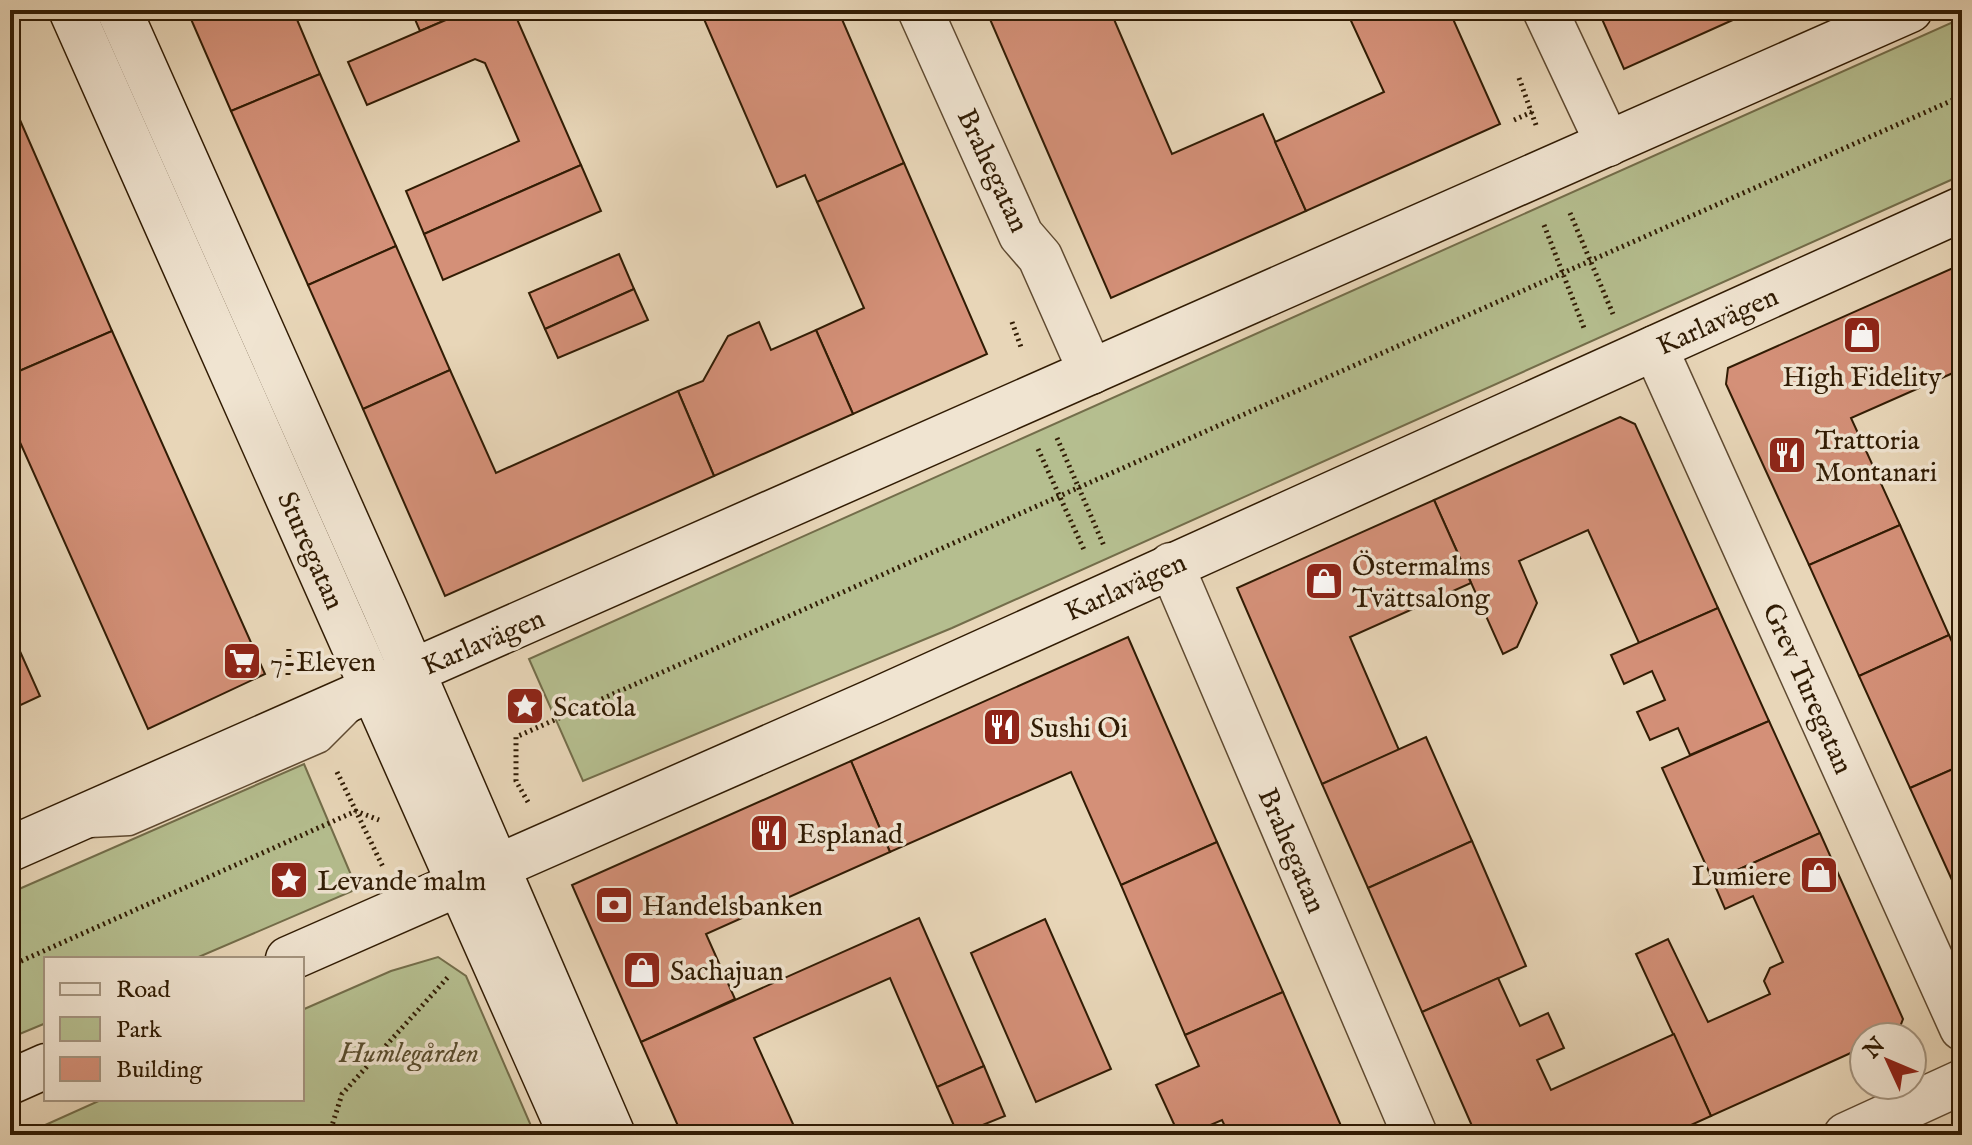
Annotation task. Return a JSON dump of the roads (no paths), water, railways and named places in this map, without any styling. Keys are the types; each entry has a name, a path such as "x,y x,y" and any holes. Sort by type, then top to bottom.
{"street":[{"name":"Sturegatan","path":"71,10 373,688 478,876 613,1135"},
{"name":"Sturegatan","path":"119,10 412,672 478,876 571,1135"},
{"name":"Brahegatan","path":"920,10 1021,235 1040,257 1091,372"},
{"path":"1545,10 1608,144"},
{"name":"Karlavägen","path":"10,849 1910,10"},
{"name":"Karlavägen","path":"293,957 1962,209"},
{"name":"Grev Turegatan","path":"1643,353 1962,1028"},
{"name":"Brahegatan","path":"1171,565 1415,1135"},
{"path":"10,1082 44,1067"},
{"path":"1846,1135 1962,1082"}],"place":[{"name":"High Fidelity","path":"1862,335"},
{"name":"Trattoria Montanari","path":"1787,455"},
{"name":"Östermalms Tvättsalong","path":"1324,581"},
{"name":"7-Eleven","path":"242,661"},
{"name":"Scatola","path":"525,706"},
{"name":"Sushi Oi","path":"1002,727"},
{"name":"Esplanad","path":"769,833"},
{"name":"Lumiere","path":"1819,875"},
{"name":"Levande malm","path":"289,880"},
{"name":"Handelsbanken","path":"614,905"},
{"name":"Sachajuan","path":"642,970"}],"park label":[{"name":"Humlegården","path":"409,1052"}]}
